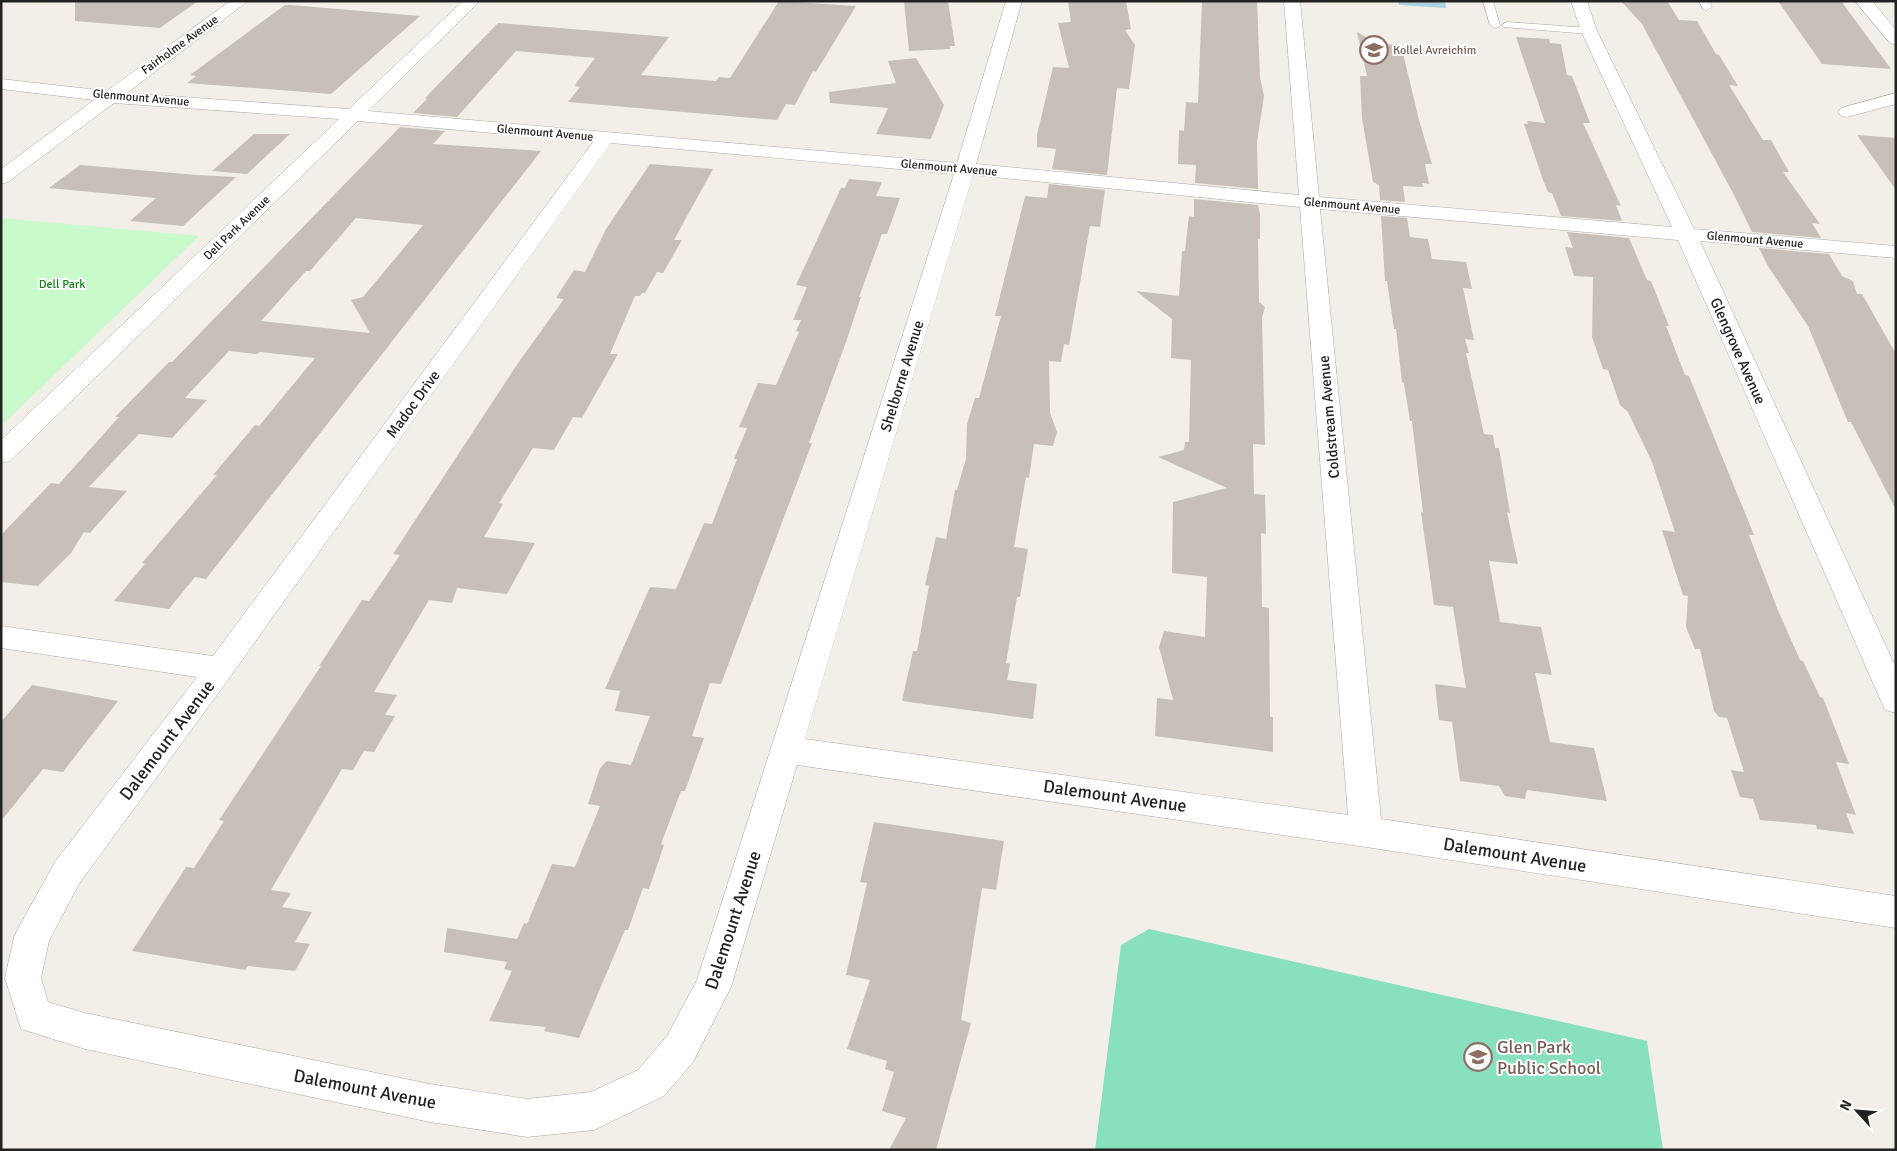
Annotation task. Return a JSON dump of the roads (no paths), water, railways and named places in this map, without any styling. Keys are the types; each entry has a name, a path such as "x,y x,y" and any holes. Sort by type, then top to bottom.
{"street":[{"name":"Fairholme Avenue","path":"1,178 240,1"},
{"name":"Dell Park Avenue","path":"1,455 472,1"},
{"name":"Shelborne Avenue","path":"788,750 965,169 1014,1"},
{"name":"Coldstream Avenue","path":"1292,1 1366,832"},
{"name":"Glengrove Avenue","path":"1579,1 1590,31 1686,234 1896,701"},
{"path":"1863,1 1896,40"},
{"name":"Glenmount Avenue","path":"1,84 110,97 355,115 965,169 1310,202 1896,252"},
{"path":"1847,112 1896,98"},
{"name":"Madoc Drive","path":"220,669 605,138"},
{"name":"Dalemount Avenue","path":"1,637 220,669 67,872 32,937 23,978 34,1016 86,1031 401,1097 527,1118 594,1111 651,1083 680,1049 714,987 788,750 1366,832 1896,912"}],"lane":[{"path":"1488,1 1501,25 1590,31"}],"water":[{"path":"1398,1 1445,1 1446,8 1399,5"}],"place":[{"name":"Kollel Avreichim","path":"1374,50"},
{"name":"Glen Park Public School","path":"1478,1057"}],"park label":[{"name":"Dell Park","path":"62,284"}]}
